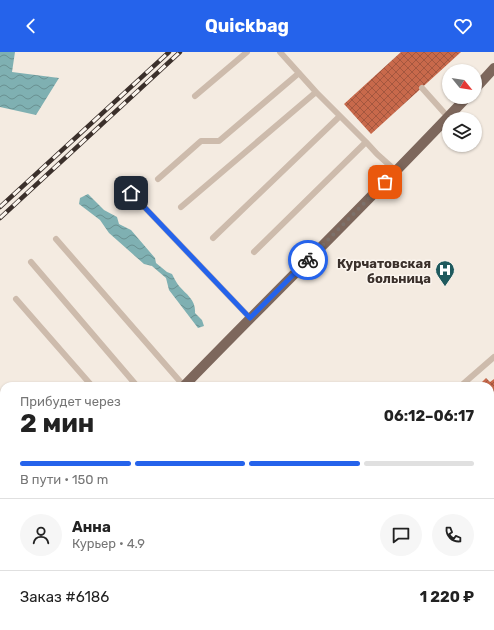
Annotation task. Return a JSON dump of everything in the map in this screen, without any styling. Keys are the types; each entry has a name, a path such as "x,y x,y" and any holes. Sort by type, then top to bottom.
{"main road":[{"path":"482,81 494,68"},
{"path":"453,112 460,104"},
{"path":"188,382 442,123"}],"lane":[{"path":"195,96 248,52"},
{"path":"280,52 316,92 377,154 396,171"},
{"path":"158,178 201,141 219,141 299,73"},
{"path":"422,88 444,112"},
{"path":"182,207 316,92"},
{"path":"213,238 340,116"},
{"path":"254,252 366,142"},
{"path":"131,193 250,318"},
{"path":"56,239 181,382"},
{"path":"32,262 134,382"},
{"path":"16,299 89,382"},
{"path":"465,382 494,357"}],"water":[{"path":"0,52 15,52 12,72 59,78 36,115 0,107"},
{"path":"88,194 104,210 117,217 119,224 131,230 155,258 156,263 172,274 176,282 192,301 195,308 195,313 202,320 204,326 198,328 169,290 166,278 152,266 144,264 109,233 100,220 79,204 80,198"}],"building":[{"path":"401,52 461,52 448,64 442,64 442,69 371,134 344,104"},
{"path":"486,378 490,382 482,382"}],"railway":[{"path":"0,207 169,52"},
{"path":"0,218 180,52"}],"way so far":[{"path":"308,260 385,182"}],"place":[{"name":"Курчатовская больница","path":"445,287"}],"route":[{"path":"131,193 250,318 308,260"}]}
